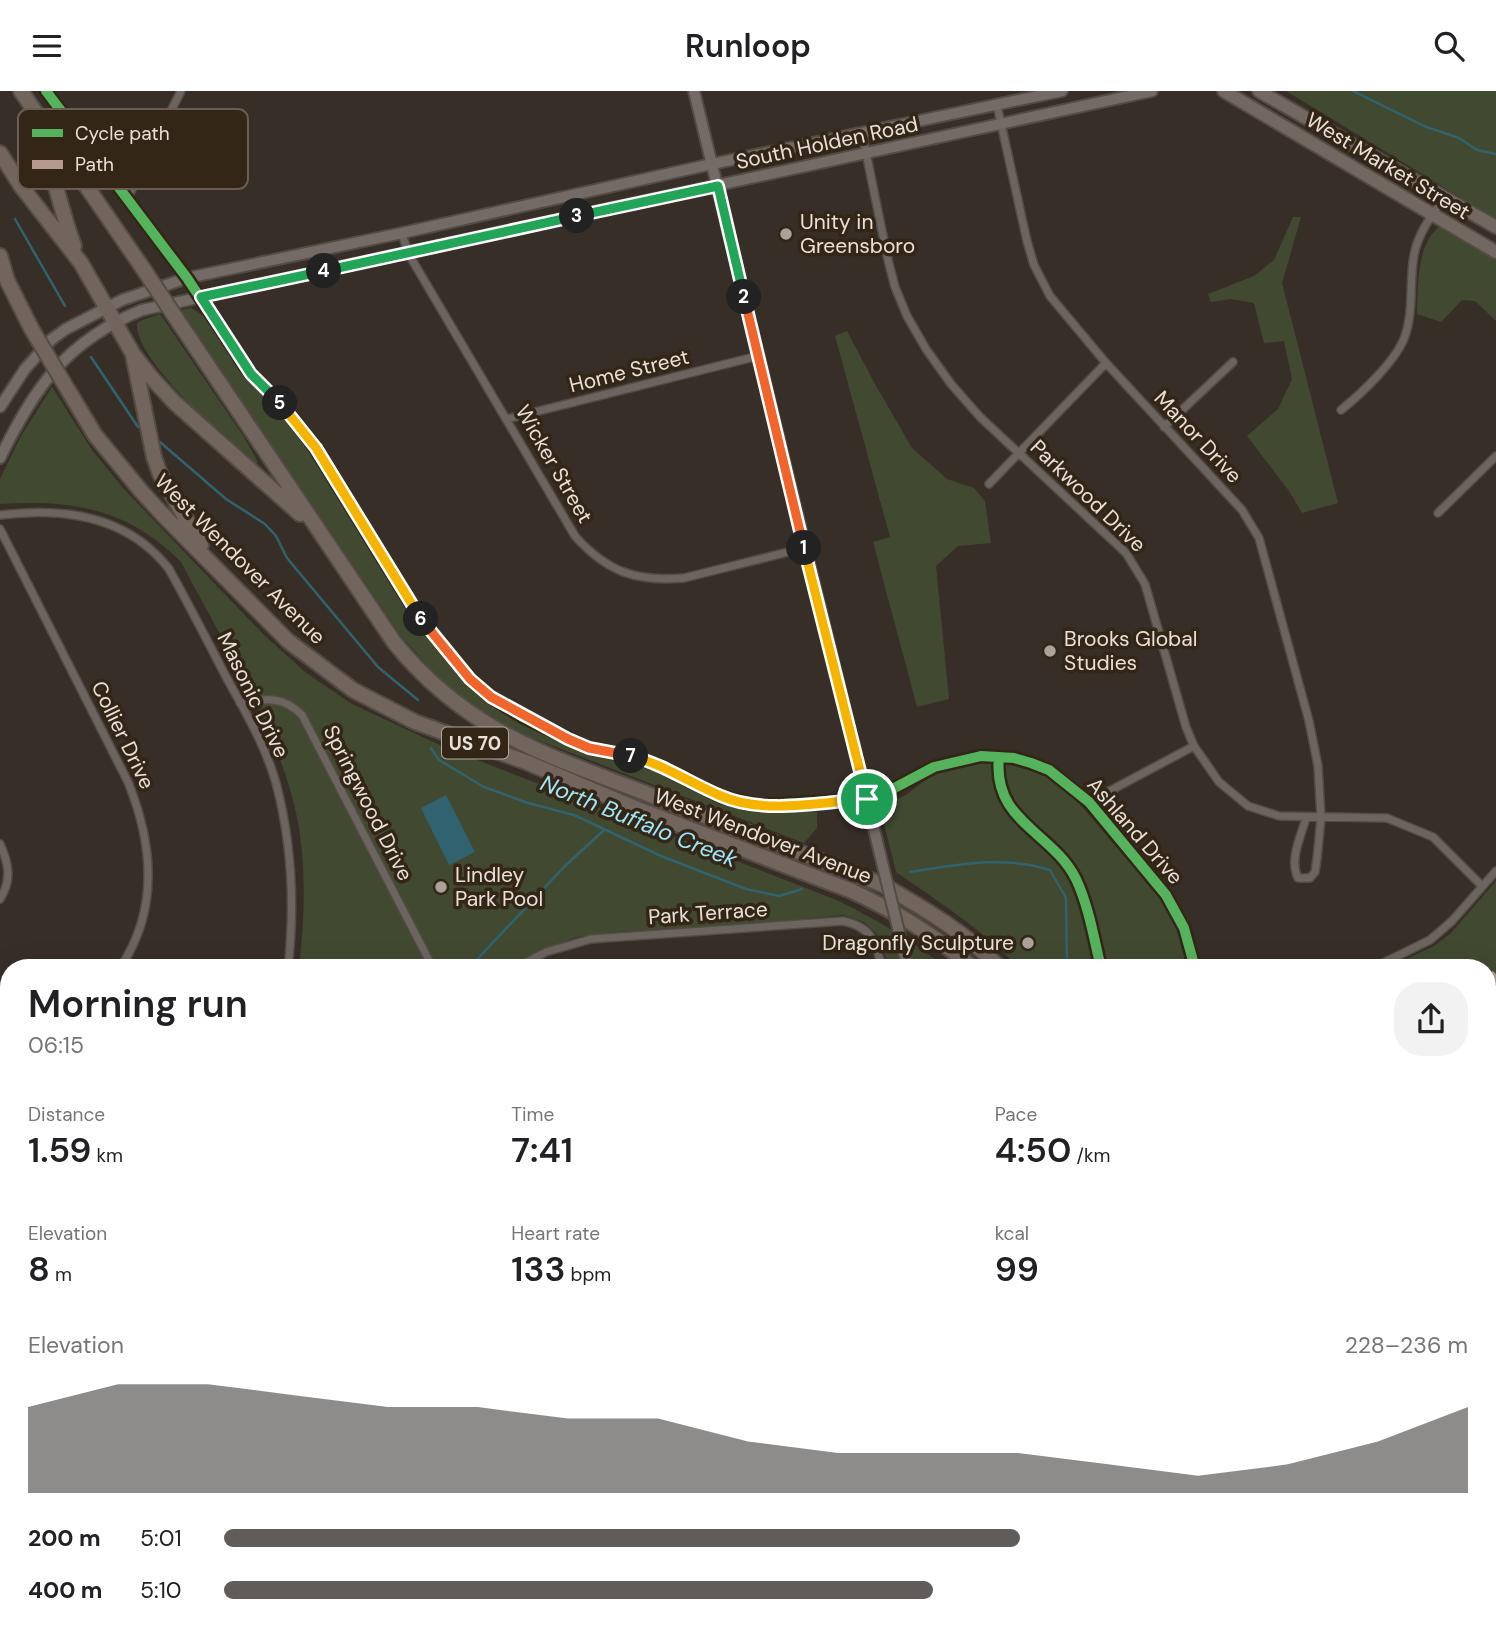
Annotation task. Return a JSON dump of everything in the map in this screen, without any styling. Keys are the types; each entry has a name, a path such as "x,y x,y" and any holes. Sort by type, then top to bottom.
{"highway":[{"path":"15,91 24,109"},
{"name":"West Wendover Avenue","path":"21,91 33,109"},
{"path":"0,153 18,181"},
{"path":"23,189 81,263"},
{"path":"56,189 65,222 81,263 133,354 174,402 318,531"},
{"name":"West Wendover Avenue","path":"88,189 318,531 408,659 443,694 481,722 548,755 883,885 934,915 990,959"},
{"name":"West Wendover Avenue","path":"0,256 8,280 31,328 95,435 164,516 288,641 336,678 380,706 415,722 527,762 635,808 852,891 928,932 962,959"},
{"path":"133,354 154,457 160,474 211,561"}],"main road":[{"path":"694,91 906,959"},
{"name":"South Holden Road","path":"0,407 25,369 52,339 73,324 106,307 187,278 1062,91"},
{"name":"South Holden Road","path":"0,458 42,383 79,346 114,321 153,306 866,155 1152,91"},
{"name":"West Market Street","path":"1224,91 1496,252"},
{"name":"West Market Street","path":"1259,91 1496,227"}],"street":[{"name":"Ashland Drive","path":"47,91 61,109"},
{"path":"172,109 181,91"},
{"name":"Manor Drive","path":"998,105 1034,265 1050,296 1106,363 1242,510 1259,538 1309,721 1318,766 1321,818 1315,872 1310,878 1303,879 1298,878 1294,859 1306,818"},
{"name":"Parkwood Drive","path":"862,133 888,260 895,288 907,316 951,384 980,417 1126,552 1145,584 1178,703 1194,746 1219,782 1248,806 1279,816 1387,818 1433,837 1482,886"},
{"name":"Ashland Drive","path":"122,189 201,297 251,374 283,406 316,448 418,615 470,679 491,697 589,748 634,757 658,765 722,797 760,805 867,799 885,793 934,767 981,756 1014,758 1049,770 1089,802 1166,895 1184,929 1192,959"},
{"path":"128,197 132,189"},
{"path":"1341,410 1392,357 1404,337 1411,308 1414,255 1418,241 1444,198"},
{"name":"Wicker Street","path":"402,233 408,253 575,536 594,555 614,569 649,580 684,578 804,548"},
{"name":"Home Street","path":"507,419 758,356"},
{"path":"1164,426 1233,362"},
{"path":"989,485 1106,363"},
{"path":"1438,513 1496,456"},
{"name":"Masonic Drive","path":"0,515 48,512 86,516 134,537 156,552 169,569 264,749 275,781 292,879 289,959"},
{"name":"Collier Drive","path":"0,529 122,770 141,813 149,870 145,909 138,935 125,959"},
{"name":"Springwood Drive","path":"240,703 278,700 291,704 302,715 428,959"},
{"path":"1089,802 1194,746"},
{"path":"0,844 9,865 8,880 0,899"},
{"path":"1391,959 1430,940 1452,921 1496,871"},
{"name":"Park Terrace","path":"531,959 546,951 591,939 843,921 867,931 876,944 880,959"}],"green space":[{"path":"1286,91 1496,91 1496,219"},
{"path":"1293,217 1301,217 1282,283 1338,503 1302,513 1289,491 1247,436 1278,409 1292,379 1284,341 1264,343 1254,303 1231,299 1211,302 1208,294 1254,276 1274,260"},
{"path":"1441,225 1496,256 1496,321 1475,301 1462,300 1441,322 1417,314 1418,278 1423,254 1433,233"},
{"path":"191,308 205,317 239,371 281,414 303,443 398,597 421,628 445,658 494,706 528,725 586,751 633,763 697,788 728,804 756,811 817,812 817,828 804,843 530,737 501,724 446,686 401,636 181,310"},
{"path":"160,314 244,437 258,462 253,467 185,399 151,358 140,339 137,324"},
{"path":"847,331 912,448 947,479 974,488 985,501 991,543 958,546 936,566 949,699 917,707 873,542 890,537 835,336"},
{"path":"52,387 92,450 123,488 264,635 305,672 352,704 444,747 839,901 894,931 934,959 886,959 881,939 874,931 864,922 844,915 577,937 526,959 300,959 304,908 299,828 286,776 246,682 181,562 161,544 119,519 98,511 51,504 0,504 0,479 21,436"},
{"path":"985,760 1014,764 1042,773 1066,788 1166,905 1175,922 1186,959 1010,959 976,929 896,872 880,808 906,795 936,772"},
{"path":"1496,881 1496,959 1406,959 1434,946 1451,933"}],"water":[{"path":"446,795 475,852 449,865 421,808"}],"waterway":[{"path":"1353,91 1424,126 1459,138 1477,150 1496,154"},
{"name":"North Buffalo Creek","path":"15,219 65,306"},
{"name":"North Buffalo Creek","path":"91,357 138,427"},
{"name":"North Buffalo Creek","path":"160,442 226,499 265,524 276,536 287,558 378,667 418,700"},
{"name":"North Buffalo Creek","path":"431,748 439,760 484,787 528,803 574,815 661,856 746,889 779,896 802,889"},
{"path":"477,959 565,866 604,830"},
{"name":"North Buffalo Creek","path":"910,872 997,862 1032,865 1050,870 1066,898 1067,959"}],"cycle path":[{"path":"46,91 60,109"},
{"path":"120,189 187,278 251,374 283,406 316,448 418,615 470,679 491,697 523,717 589,748 634,757 658,765 722,797 760,805 867,799 885,793 934,767 981,756 1014,758 1031,763 1049,770 1089,802 1166,895 1184,928 1193,959"},
{"path":"999,757 999,779 1014,812 1066,863 1076,879 1088,912 1099,959"}],"place":[{"name":"Unity in Greensboro","path":"786,234"},
{"name":"Brooks Global Studies","path":"1050,651"},
{"name":"Lindley Park Pool","path":"441,887"},
{"name":"Dragonfly Sculpture","path":"1028,943"}],"route":[{"path":"718,186 867,799 760,805 722,797 658,765 589,748 568,739 523,717 491,697 470,679 418,615 316,448 283,406 251,374 201,297 718,186"}]}
